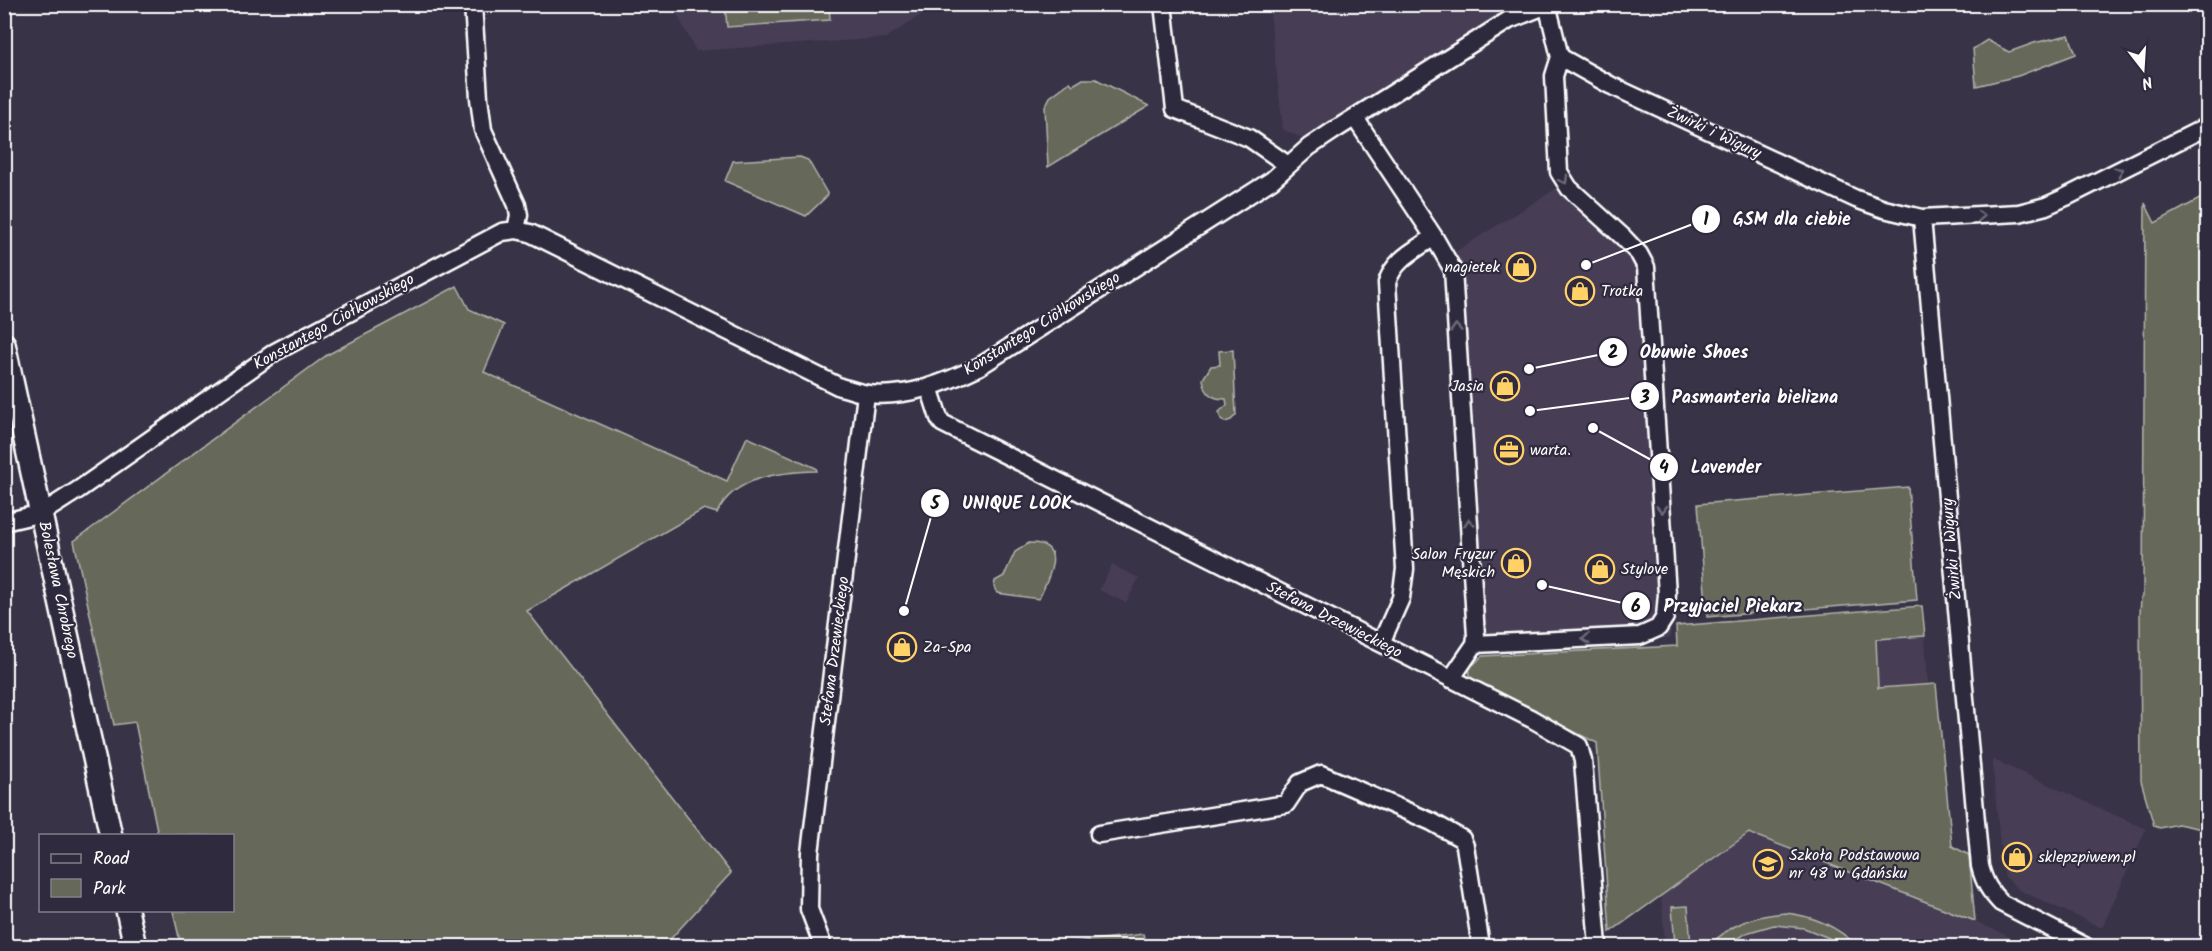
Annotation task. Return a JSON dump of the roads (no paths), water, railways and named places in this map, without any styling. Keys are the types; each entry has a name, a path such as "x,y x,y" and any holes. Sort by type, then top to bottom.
{"street":[{"path":"473,4 483,130 517,206 519,215 516,230"},
{"path":"1163,4 1174,109 1248,138 1288,165"},
{"path":"1474,644 1640,636 1658,628 1665,617 1667,594 1646,267 1639,254 1569,188 1559,172 1554,76 1560,57 1547,5"},
{"name":"Konstantego Ciołkowskiego","path":"4,522 42,513 275,352 502,232 516,230 530,233 840,387 866,394 900,393 938,386 980,366 1272,180 1309,147 1509,20 1547,5"},
{"name":"Żwirki i Wigury","path":"1560,57 1610,85 1856,199 1884,209 1922,218 2011,214 2046,206 2208,126"},
{"path":"1355,118 1434,237 1453,270 1476,636 1474,644 1451,679"},
{"name":"Żwirki i Wigury","path":"1922,218 1980,866 1991,893 2001,903 2085,946"},
{"path":"1380,644 1401,598 1405,569 1387,283 1396,263 1434,237"},
{"name":"Bolesława Chrobrego","path":"4,344 111,834"},
{"name":"Stefana Drzewieckiego","path":"929,387 942,423 1532,719 1579,746 1583,761 1598,946"},
{"name":"Stefana Drzewieckiego","path":"823,946 809,909 810,853 866,394"},
{"path":"1099,834 1286,804 1300,783 1321,774 1432,822 1462,839 1481,946"},
{"path":"127,912 135,946"}],"place":[{"name":"GSM dla ciebie","path":"1586,265"},
{"name":"nagietek","path":"1521,267"},
{"name":"Trotka","path":"1580,291"},
{"name":"Obuwie Shoes","path":"1529,369"},
{"name":"Jasia","path":"1505,386"},
{"name":"Pasmanteria bielizna","path":"1530,411"},
{"name":"Lavender","path":"1593,428"},
{"name":"warta.","path":"1509,450"},
{"name":"Salon Fryzur Męskich","path":"1516,563"},
{"name":"Stylove","path":"1600,569"},
{"name":"Przyjaciel Piekarz","path":"1542,585"},
{"name":"UNIQUE LOOK","path":"904,611"},
{"name":"Za-Spa","path":"902,647"},
{"name":"sklepzpiwem.pl","path":"2017,857"},
{"name":"Szkoła Podstawowa nr 48 w Gdańsku","path":"1768,864"}]}
